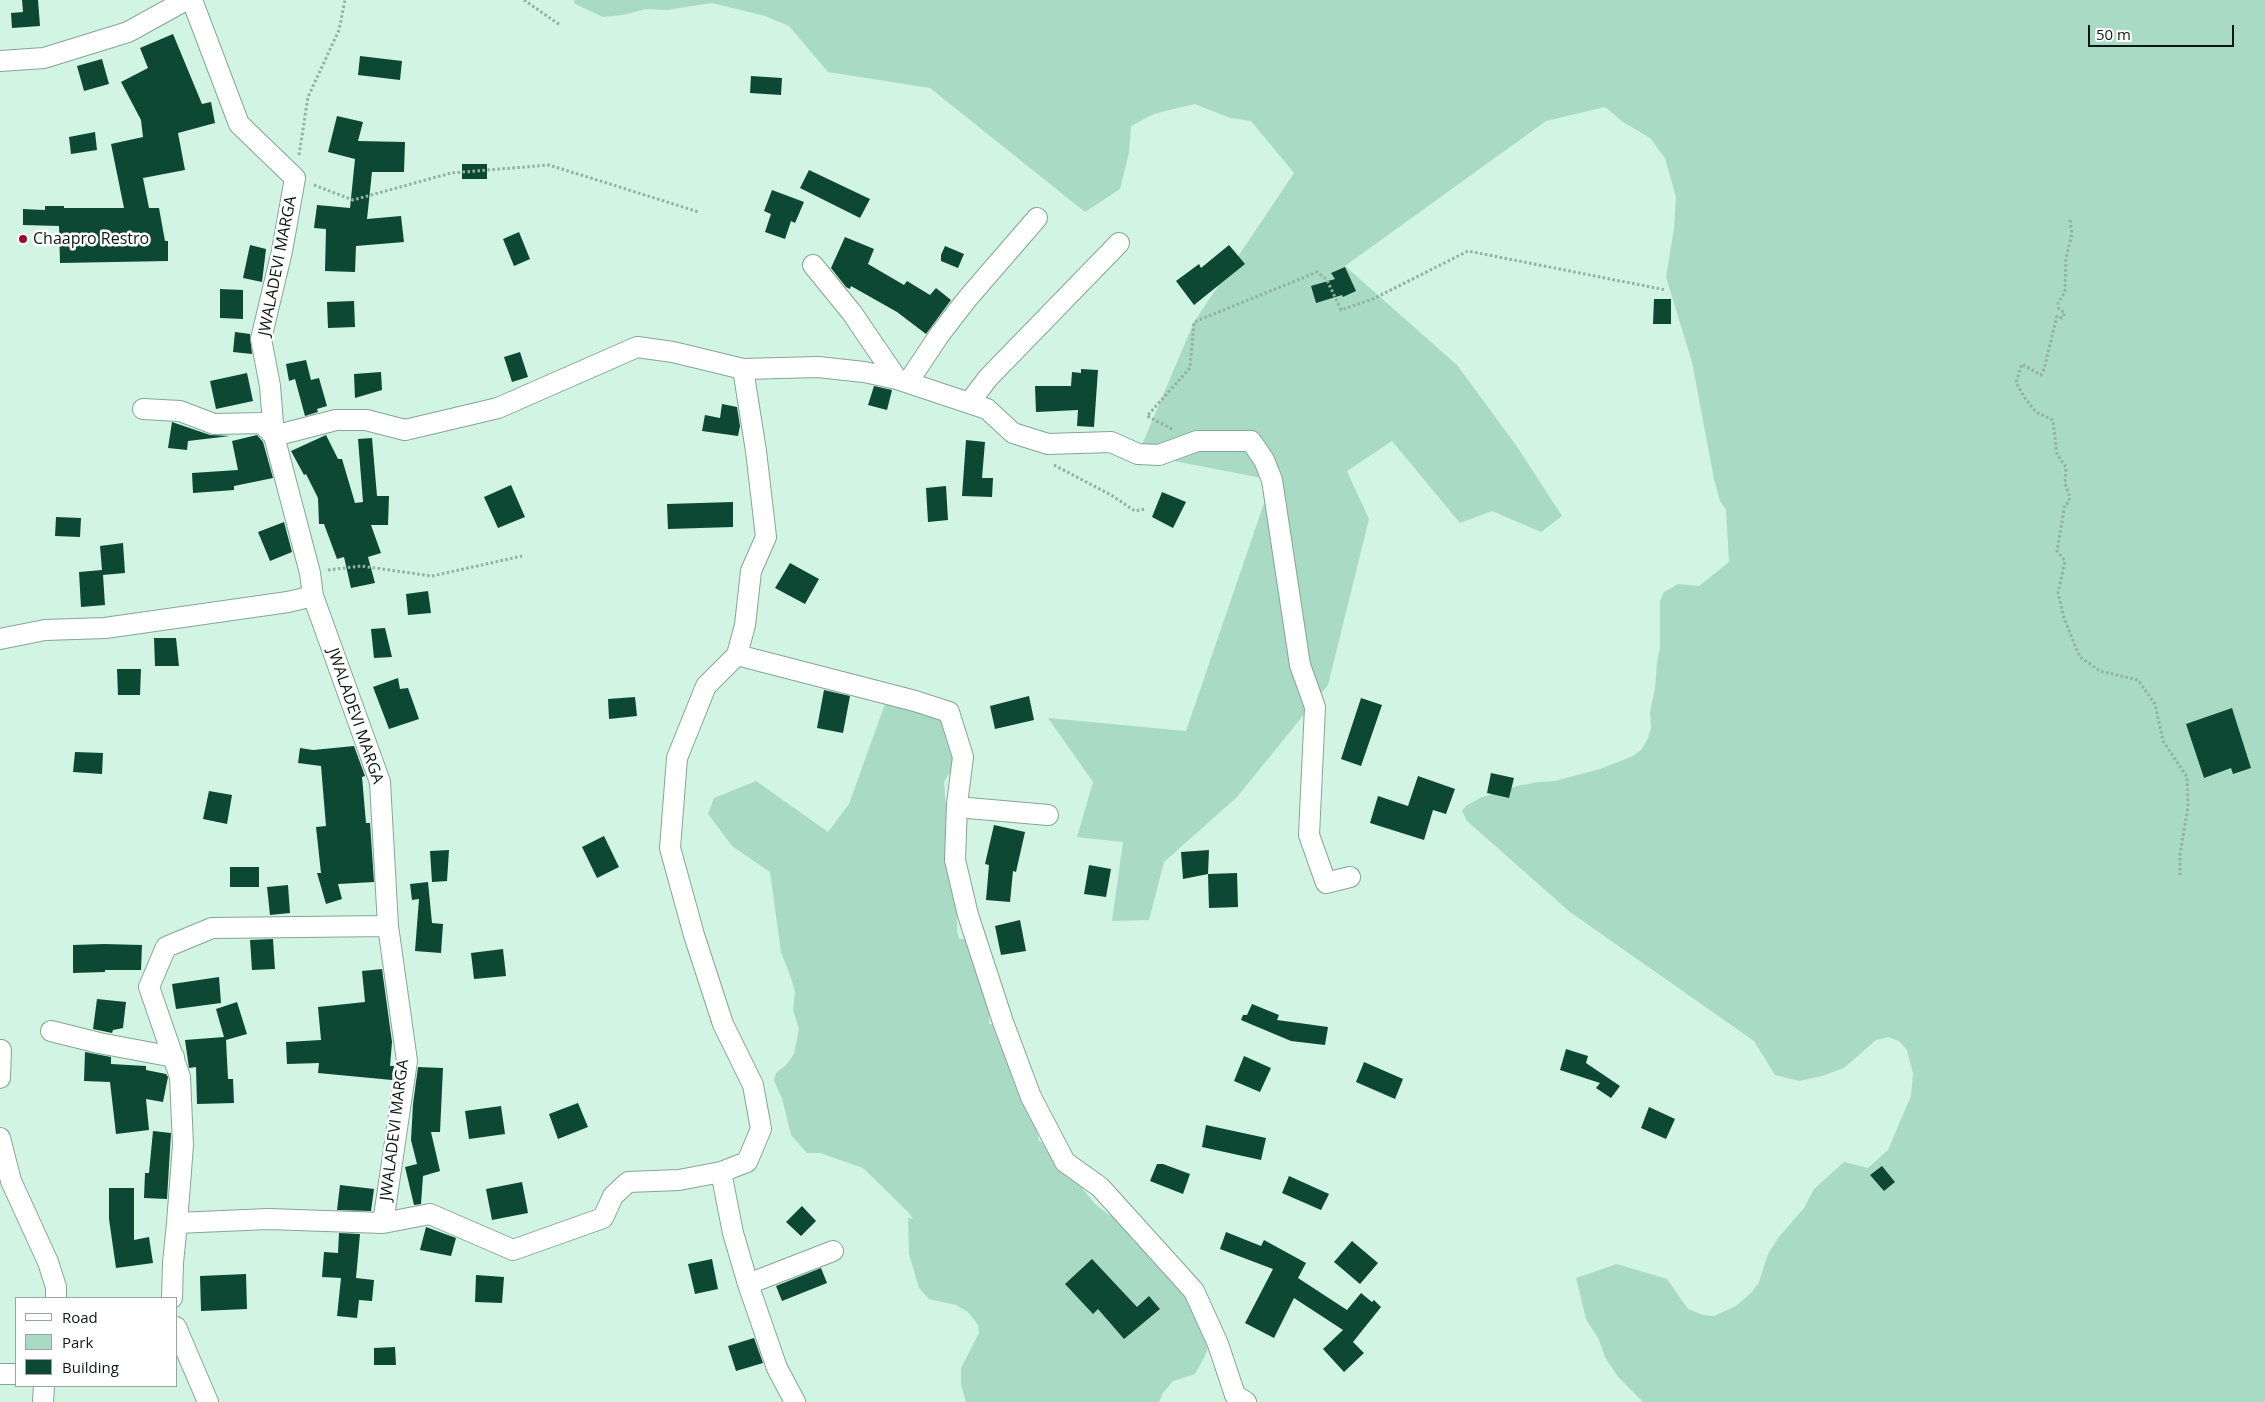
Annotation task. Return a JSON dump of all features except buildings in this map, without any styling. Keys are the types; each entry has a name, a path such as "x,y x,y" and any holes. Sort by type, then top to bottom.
{"street":[{"path":"0,61 44,58 128,32 186,0"},
{"name":"JWALADEVI MARGA","path":"177,1223 268,1218 383,1223 407,1061 388,926 380,782 313,596 310,573 274,436 270,386 261,339 282,251 295,178 239,124 192,0"},
{"path":"903,380 967,299 1037,218"},
{"path":"969,403 988,378 1119,243"},
{"path":"813,265 903,380"},
{"path":"143,409 180,411 214,424 262,423 274,436 336,420 366,420 404,430 498,408 637,347 673,352 743,369 818,367 864,372 903,380 987,409 1013,433 1048,444 1111,442 1138,454 1160,455 1197,441 1251,441 1264,460 1272,480 1300,666 1315,707 1309,835 1326,883 1350,877"},
{"path":"383,1223 430,1214 513,1250 603,1218 613,1196 628,1182 679,1180 721,1172 747,1162 761,1129 753,1085 723,1024 694,935 670,848 677,758 706,686 737,655 745,625 751,571 766,537 756,451 743,369"},
{"path":"0,639 45,630 105,628 288,602 313,596"},
{"path":"737,655 915,701 949,712 963,757 957,807 955,860 968,915 1003,1022 1031,1097 1065,1162 1100,1187 1194,1291 1218,1344 1235,1395 1246,1402"},
{"path":"957,807 1048,815"},
{"path":"172,1297 183,1145 180,1077 149,987 166,947 212,928 388,926"},
{"path":"51,1031 99,1043 174,1057"},
{"path":"0,1050 0,1078"},
{"path":"0,1138 11,1181 48,1262 56,1287 56,1297"},
{"path":"721,1172 732,1233 748,1284 777,1368 795,1402"},
{"path":"748,1284 833,1251"},
{"path":"178,1332 208,1402"},
{"path":"0,1374 15,1374"},
{"path":"43,1402 44,1387"}],"path":[{"path":"345,0 340,30 308,97 295,178 353,200 451,173 549,165 699,212"},
{"path":"524,0 560,25"},
{"path":"2070,220 2072,234 2066,258 2065,292 2058,303 2059,309 2065,313 2062,318 2057,316 2044,370 2040,375 2022,364 2016,382 2024,398 2036,412 2053,420 2057,455 2066,467 2066,484 2070,497 2068,504 2065,504 2056,551 2065,561 2058,593 2064,618 2080,657 2100,671 2138,680 2155,704 2163,742 2187,777 2188,807 2180,854 2180,875"},
{"path":"1197,441 1147,416 1190,368 1194,322 1317,272 1327,280 1341,310 1373,299 1468,251 1666,290"},
{"path":"1051,463 1112,495 1135,511 1145,509"},
{"path":"310,573 361,566 432,576 522,556"}],"green space":[{"path":"574,0 2265,0 2265,1402 1643,1402 1618,1377 1605,1357 1599,1340 1586,1319 1576,1278 1617,1264 1667,1279 1688,1309 1703,1315 1714,1316 1736,1306 1752,1292 1759,1282 1768,1254 1778,1238 1804,1208 1814,1189 1844,1162 1868,1168 1888,1150 1911,1096 1913,1074 1907,1050 1899,1041 1888,1037 1876,1040 1844,1068 1822,1076 1799,1081 1775,1075 1754,1041 1570,912 1467,821 1462,811 1466,806 1480,798 1517,786 1555,781 1600,769 1633,756 1642,749 1651,728 1650,711 1660,648 1660,601 1664,592 1678,584 1699,586 1729,562 1726,510 1720,501 1714,479 1692,362 1666,277 1674,228 1676,197 1665,158 1650,138 1623,122 1605,107 1546,121 1345,266 1457,365 1518,448 1562,516 1541,532 1492,511 1460,523 1392,441 1347,471 1369,519 1328,685 1237,797 1164,862 1149,920 1112,921 1123,842 1077,837 1093,782 1048,718 1186,731 1272,480 1138,454 1194,322 1294,173 1251,121 1230,118 1195,104 1154,114 1131,126 1129,153 1120,189 1085,212 930,88 828,72 789,26 765,16 712,3 667,10 646,9 623,15 603,17 575,4"},
{"path":"886,701 943,719 943,729 950,736 953,744 953,767 944,782 947,818 945,846 957,912 957,931 959,939 966,939 990,1007 989,1024 995,1024 1035,1120 1039,1141 1047,1145 1095,1204 1109,1215 1116,1216 1133,1241 1174,1270 1209,1345 1195,1374 1173,1381 1163,1393 1159,1402 966,1402 961,1385 961,1368 979,1333 978,1325 968,1312 956,1305 929,1299 919,1288 909,1254 908,1218 913,1219 863,1168 820,1153 807,1153 791,1135 782,1098 774,1081 776,1073 786,1065 794,1054 799,1029 793,1010 795,992 781,952 770,872 732,846 708,814 714,798 756,781 828,832 849,804"}],"place":[{"name":"Chaapro Restro","path":"23,239"}]}
